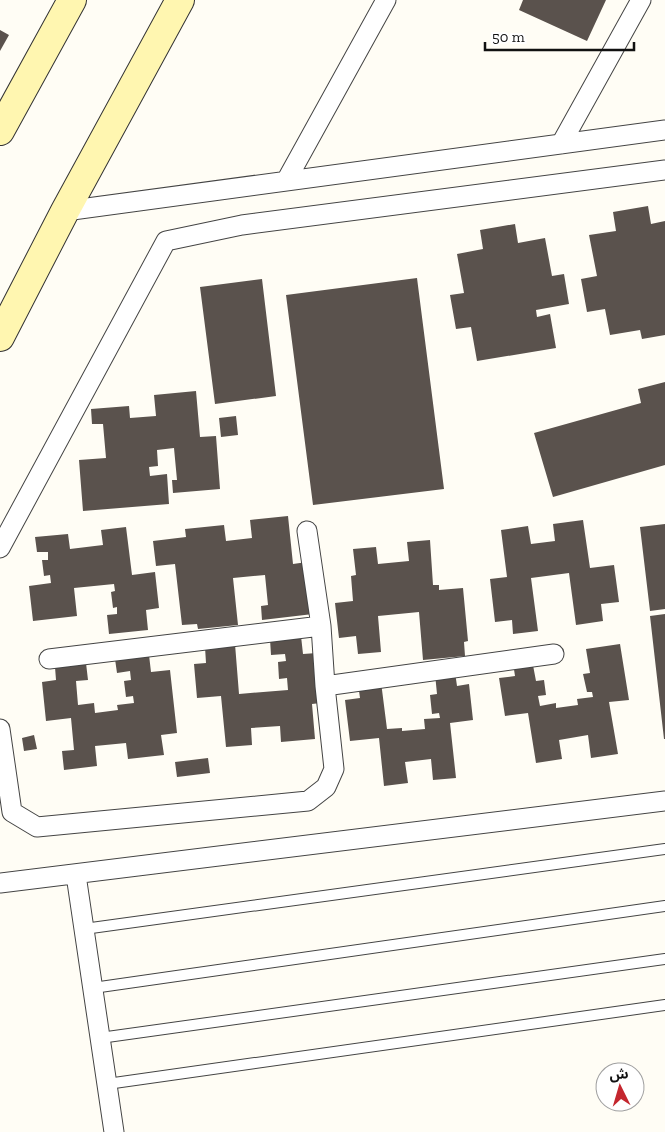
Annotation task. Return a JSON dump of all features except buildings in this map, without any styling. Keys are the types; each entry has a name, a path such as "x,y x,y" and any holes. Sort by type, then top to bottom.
{"street":[{"path":"0,131 72,0"},
{"path":"0,338 65,211 180,0"},
{"path":"286,181 386,0"},
{"path":"561,144 641,0"},
{"path":"65,211 665,130"},
{"path":"0,548 166,241 242,225 665,170"},
{"path":"0,729 12,812 36,827 308,801 326,787 334,768 321,626 307,532"},
{"path":"49,659 321,626"},
{"path":"325,686 554,654"},
{"path":"0,883 665,801"},
{"path":"76,875 114,1132"}],"lane":[{"path":"84,929 665,849"},
{"path":"93,988 665,906"},
{"path":"100,1038 665,959"},
{"path":"107,1084 665,1005"}]}
